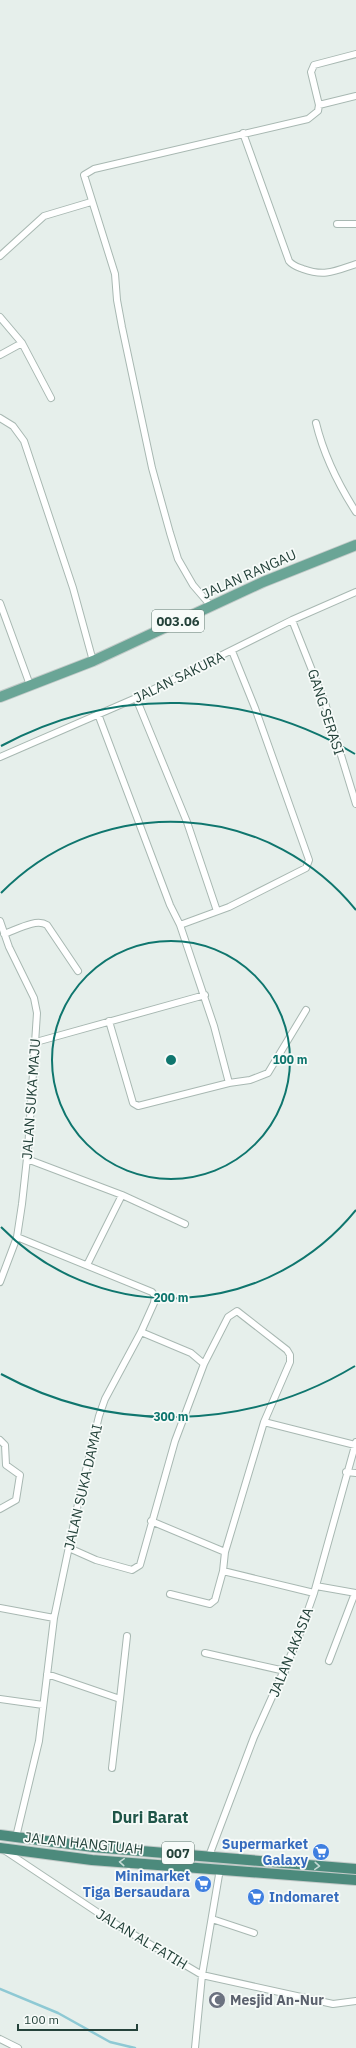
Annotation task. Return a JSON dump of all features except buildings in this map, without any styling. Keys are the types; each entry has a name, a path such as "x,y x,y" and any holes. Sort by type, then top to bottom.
{"highway":[{"name":"JALAN HANGTUAH","path":"0,1835 93,1846 356,1869"},
{"name":"JALAN HANGTUAH","path":"1,1849 92,1860 356,1880"}],"main road":[{"name":"JALAN RANGAU","path":"0,697 93,661 263,582 356,545"}],"street":[{"path":"211,606 193,585 178,559 174,546 152,468 117,300 115,274 84,180 84,175 87,171 243,133 308,119 318,111 319,105 311,72 314,65 356,54"},
{"path":"319,105 356,96"},
{"path":"243,133 274,223 292,264 320,274 332,272 356,264"},
{"path":"0,256 44,216 91,202"},
{"path":"337,224 356,224"},
{"path":"0,318 22,343 51,398"},
{"path":"0,356 22,343"},
{"path":"0,418 13,426 24,441 73,588 93,661"},
{"path":"316,423 322,448 338,484 356,512"},
{"name":"JALAN SAKURA","path":"0,757 136,698 292,620 356,592"},
{"path":"0,603 30,685"},
{"name":"GANG SERASI","path":"292,620 325,703 356,804"},
{"path":"180,925 217,911 259,892 306,868 309,860 255,708 232,651"},
{"path":"136,698 187,822 217,911"},
{"path":"98,714 170,905 180,925 205,995 229,1083"},
{"name":"JALAN SUKA MAJU","path":"0,921 4,934 36,1005 36,1042 27,1159 16,1237 0,1282"},
{"path":"4,934 35,923 43,923 47,925 78,971"},
{"path":"36,1042 205,995"},
{"path":"109,1021 133,1103 136,1106 229,1083 250,1080 268,1073 306,1010"},
{"path":"27,1159 122,1195 185,1224"},
{"path":"87,1265 122,1195"},
{"name":"JALAN SUKA DAMAI","path":"16,1237 153,1292 155,1296 154,1303 141,1332 105,1398 99,1416 79,1499 54,1618 39,1741 16,1837"},
{"path":"69,1548 96,1560 134,1570 140,1565 151,1521 175,1441 204,1364 228,1317 237,1311 287,1350 290,1355 290,1362 264,1422 225,1552 223,1571 215,1600 207,1605 170,1594"},
{"path":"141,1332 191,1353 204,1364"},
{"path":"264,1422 355,1444"},
{"path":"0,1440 5,1446 6,1465 18,1472 20,1478 16,1500 12,1504 0,1509"},
{"name":"JALAN AKASIA","path":"209,1856 254,1737 285,1671 298,1639 315,1590 346,1472 355,1444"},
{"path":"346,1472 356,1474"},
{"path":"151,1521 225,1552"},
{"path":"223,1571 315,1590 356,1593 329,1661"},
{"path":"0,1608 54,1618"},
{"path":"112,1768 128,1636"},
{"path":"205,1653 285,1671"},
{"path":"47,1674 120,1699"},
{"path":"0,1699 43,1705"},
{"name":"JALAN AL FATIH","path":"1,1849 109,1920 202,1975 333,2004 356,2001"},
{"path":"195,2048 202,1975 220,1869"},
{"path":"212,1918 254,1933"},
{"path":"0,2039 18,2048"}],"waterway":[{"path":"0,1989 58,2013 110,2042 135,2048"}],"place":[{"name":"Supermarket Galaxy","path":"321,1852"},
{"name":"Minimarket Tiga Bersaudara","path":"203,1884"},
{"name":"Indomaret","path":"256,1897"},
{"name":"Mesjid An-Nur","path":"217,2000"}],"district":[{"name":"Duri Barat","path":"150,1817"}]}
